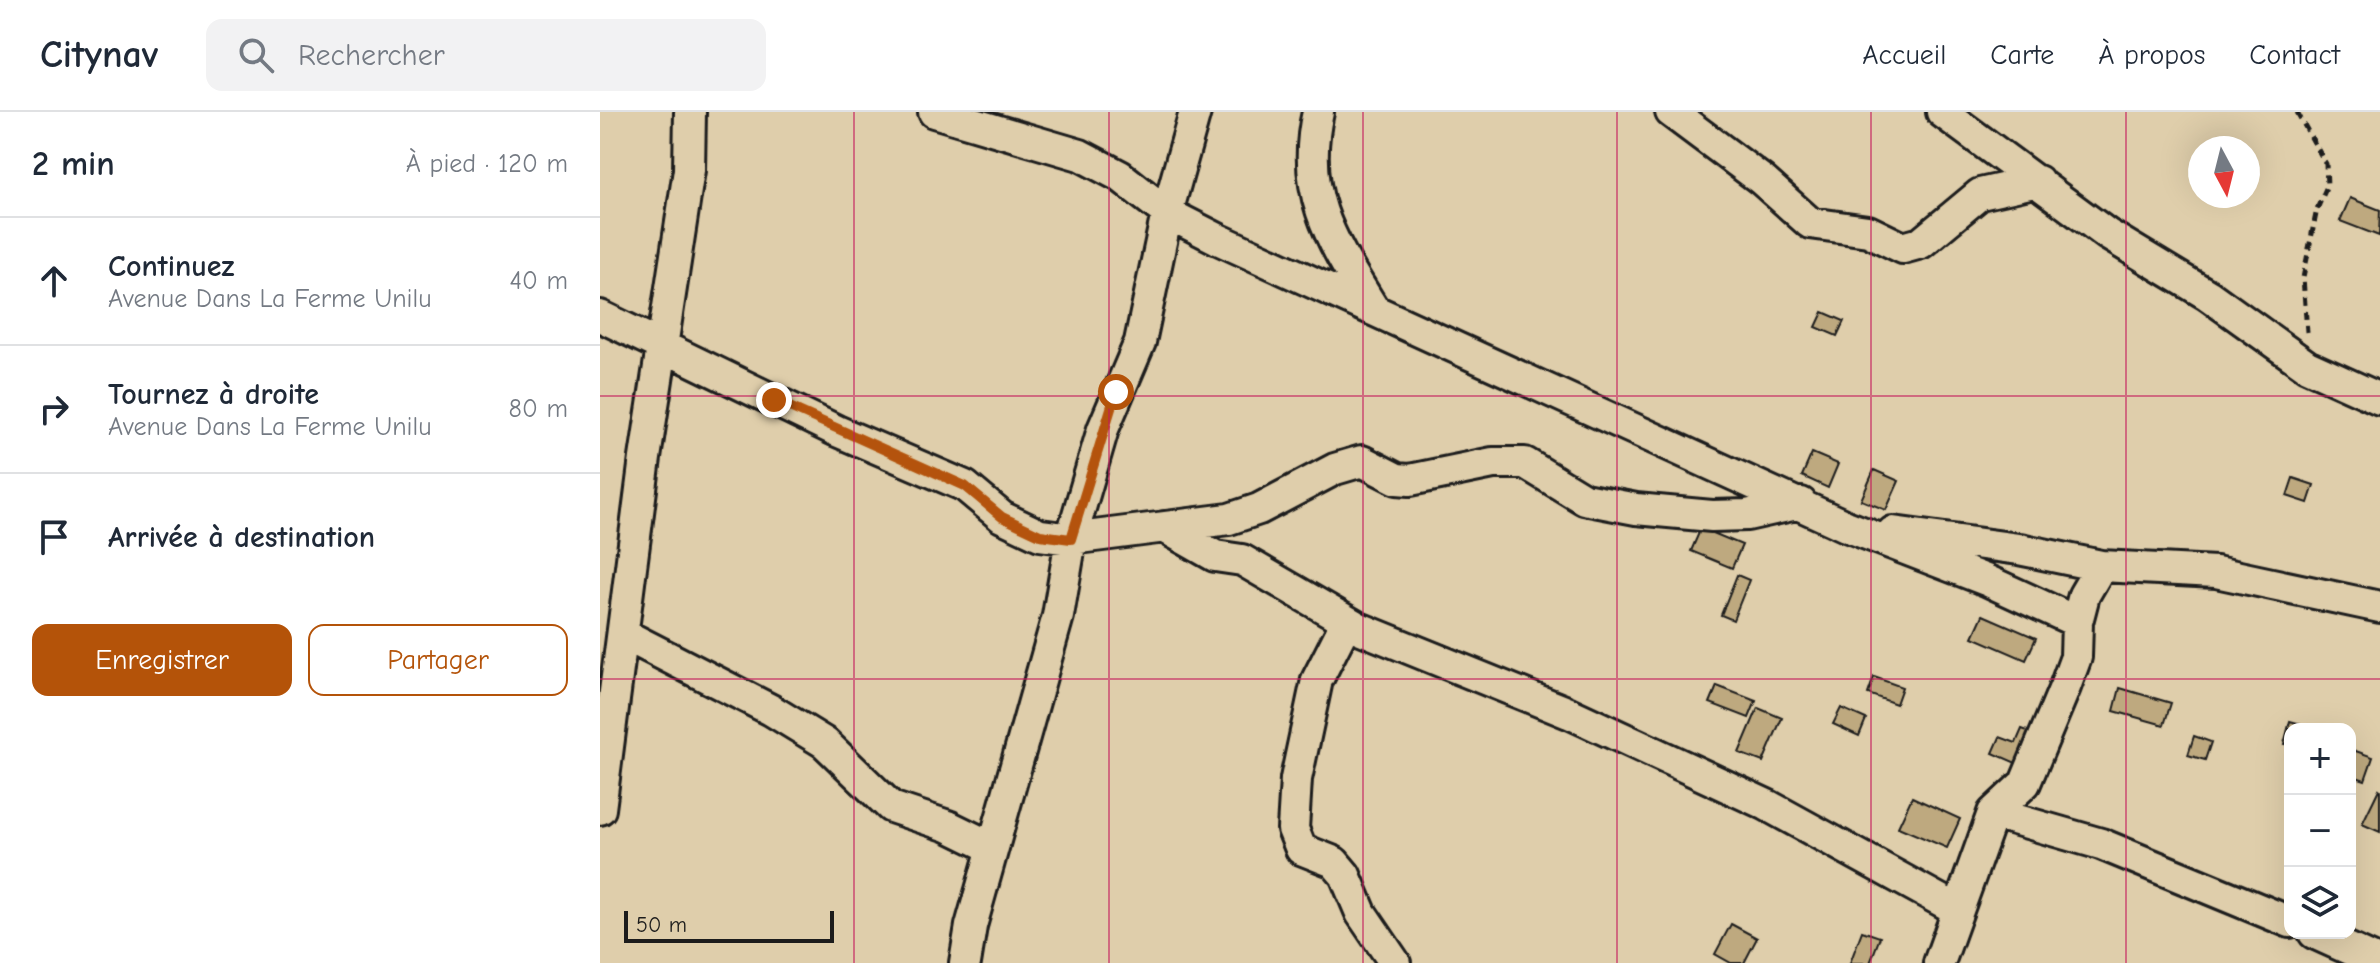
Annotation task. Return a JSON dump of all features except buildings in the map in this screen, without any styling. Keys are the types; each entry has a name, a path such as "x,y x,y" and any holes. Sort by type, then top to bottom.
{"street":[{"path":"600,809 689,170 690,112"},
{"path":"934,112 1080,155 1120,176 1167,213 1374,310 1846,526 1986,580 2077,622"},
{"path":"965,963 971,926 1058,616 1071,539 1103,429 1140,342 1167,213 1195,112"},
{"path":"1318,112 1311,142 1312,179 1323,219 1327,232 1374,310"},
{"path":"1671,112 1762,180 1810,223 1868,231 1903,248 1921,243 1980,194 2038,181"},
{"path":"1942,112 2107,234 2208,295 2307,366 2380,399"},
{"path":"600,316 837,431 965,486 1002,517 1040,535 1071,539 1229,519 1259,509 1335,469 1362,461 1397,479 1410,480 1493,463 1525,463 1584,499 1636,509 1712,516 1747,515 1801,503"},
{"path":"1846,526 2019,549 2101,566 2216,572 2380,607"},
{"path":"1164,527 1215,556 1242,560 1347,621 1569,713 1767,805 1958,910"},
{"path":"1939,963 1993,813 2025,783 2076,657 2077,622 2084,595 2101,566"},
{"path":"1347,621 1317,680 1296,779 1293,829 1301,849 1334,862 1345,875 1361,913 1395,963"},
{"path":"623,634 771,710 825,743 891,807 948,826 993,848"},
{"path":"1993,813 2101,844 2284,920"},
{"path":"2327,939 2380,963"}],"path":[{"path":"2297,112 2326,164 2327,186 2317,209 2303,278 2307,366"}],"route":[{"path":"774,400 837,431 965,486 1002,517 1040,535 1071,539 1116,392"}]}
